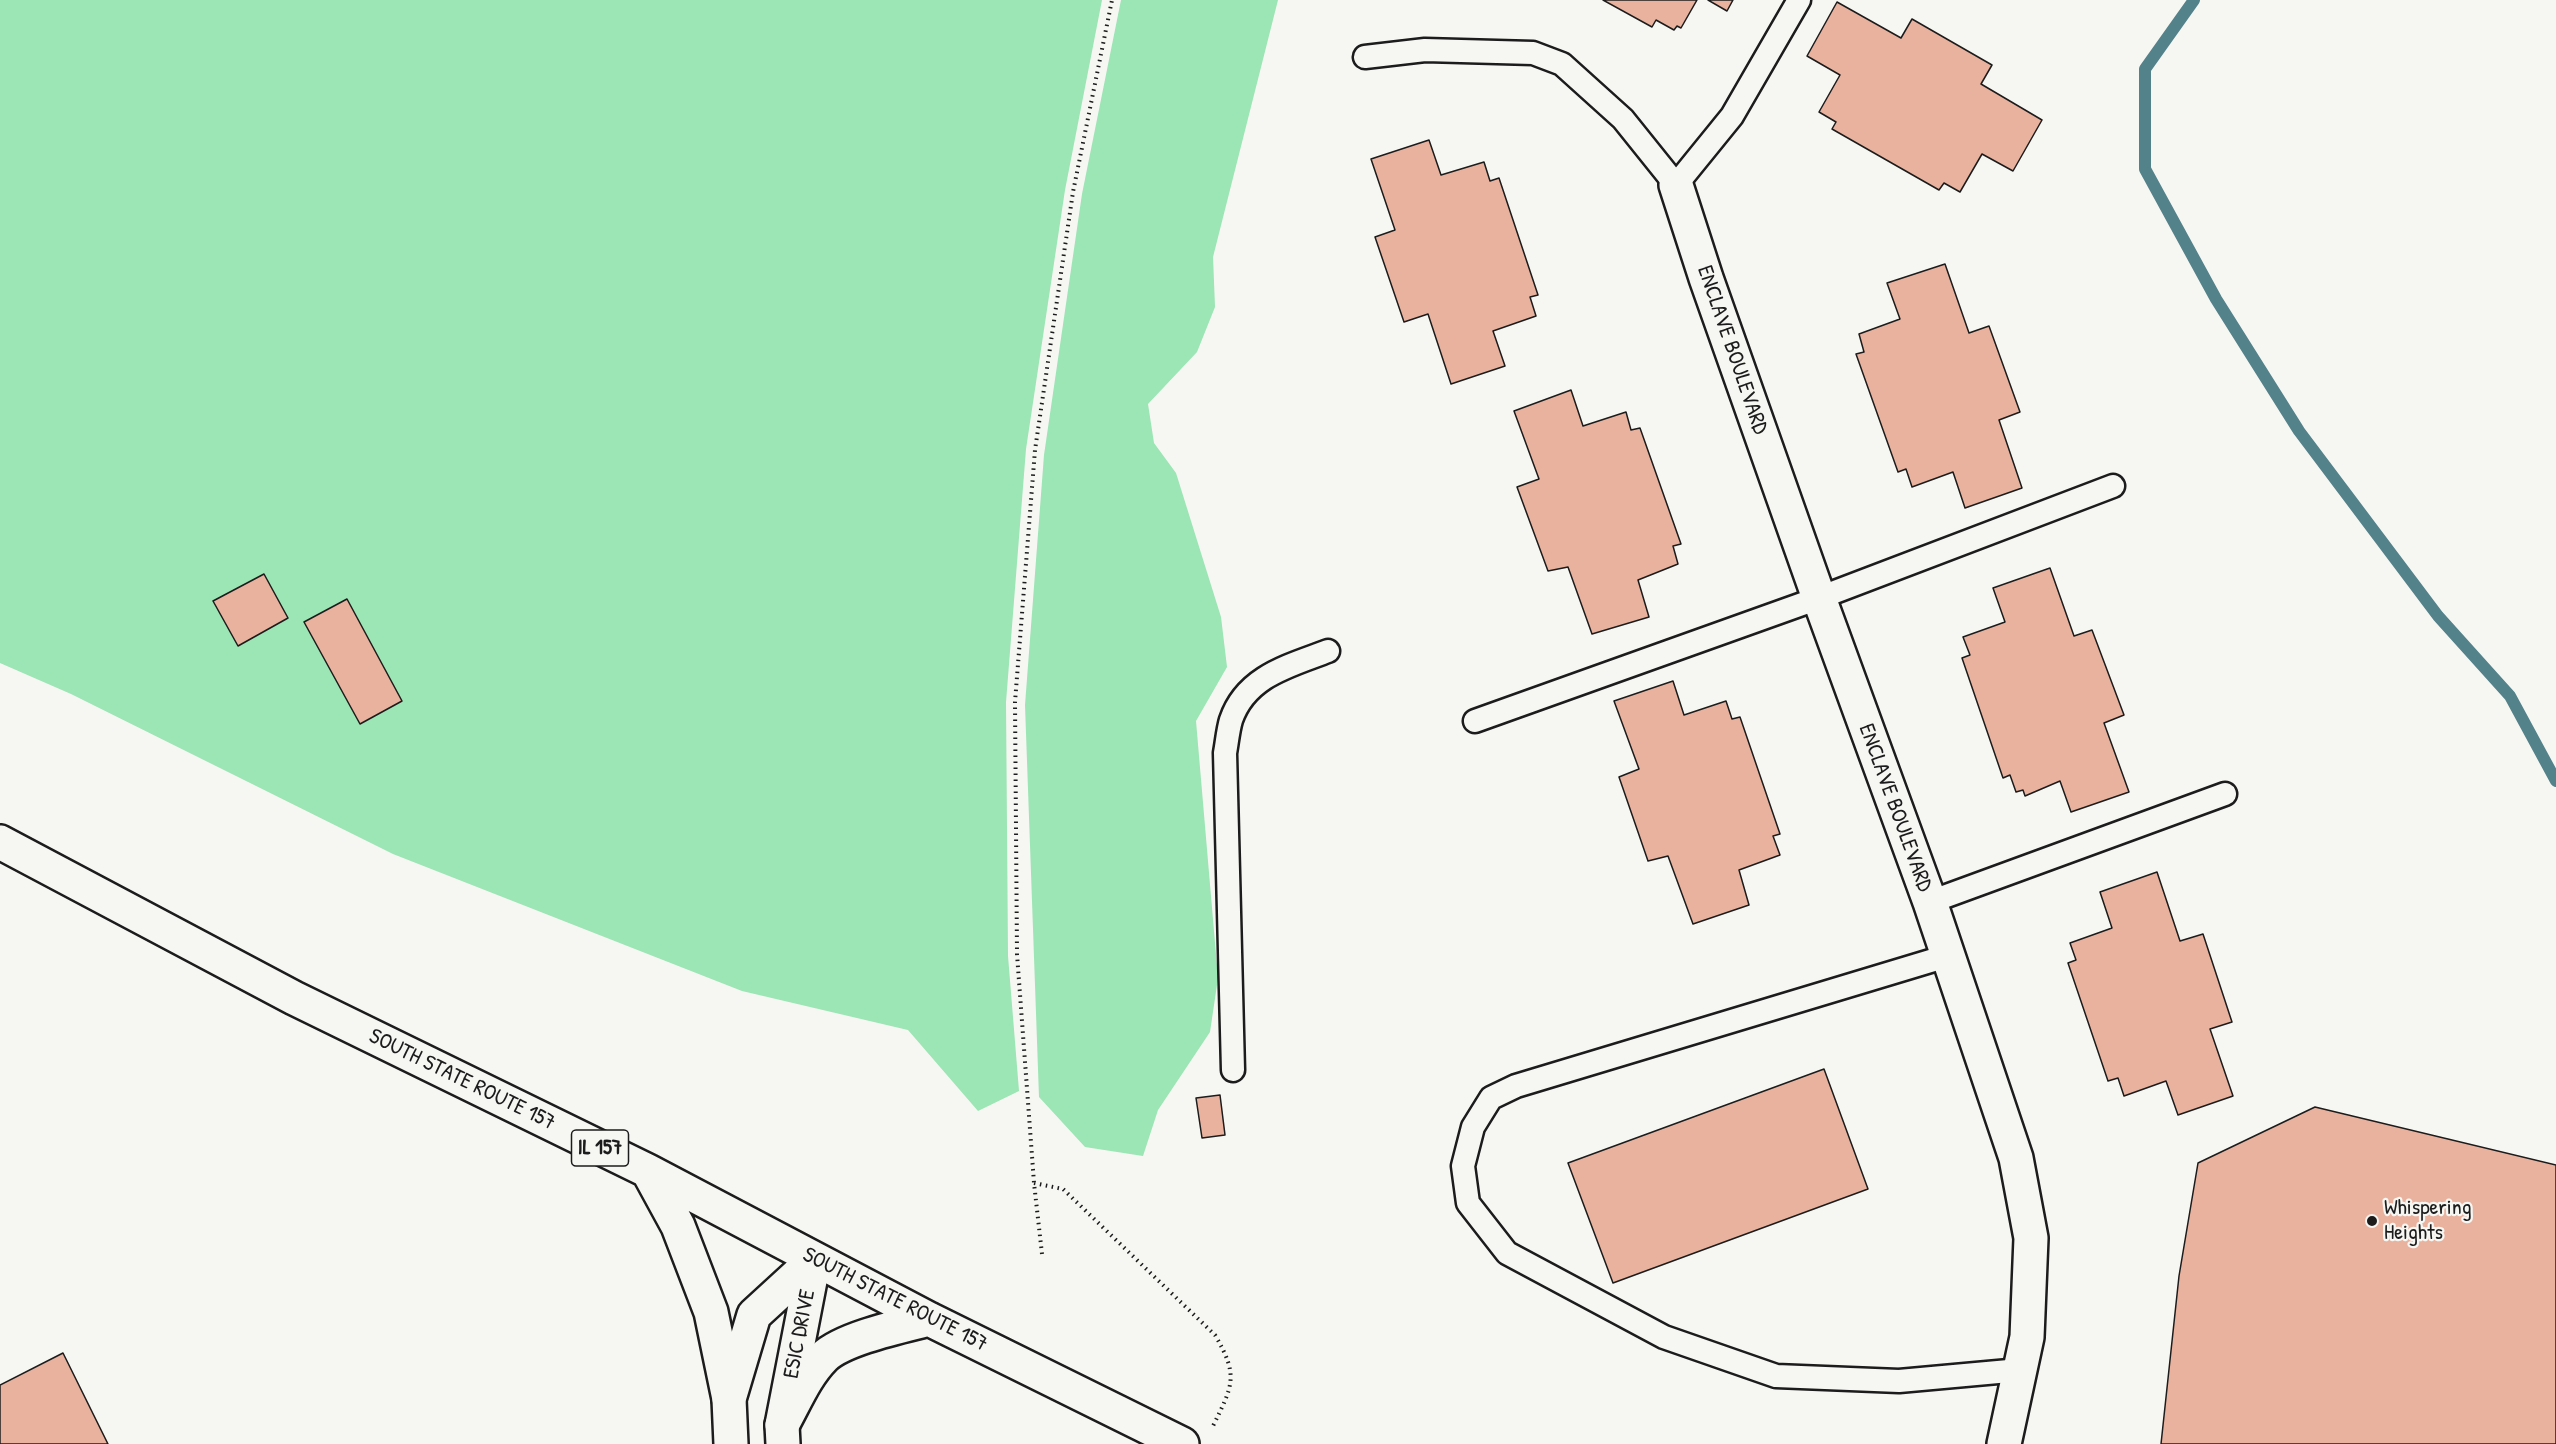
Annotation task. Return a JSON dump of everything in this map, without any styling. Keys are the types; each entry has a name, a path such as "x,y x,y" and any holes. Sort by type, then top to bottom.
{"main road":[{"name":"ENCLAVE BOULEVARD","path":"1676,185 1706,278 1819,598 1930,902 2016,1158 2031,1238 2027,1337 2004,1444"},
{"name":"SOUTH STATE ROUTE 157","path":"0,842 294,998 648,1171 929,1319 1196,1439"},
{"path":"648,1171 678,1226 711,1312 729,1399"},
{"name":"ESIC DRIVE","path":"731,1444 729,1399 754,1315 814,1260"},
{"name":"ESIC DRIVE","path":"783,1435 814,1260"},
{"path":"783,1435 807,1378 825,1356 868,1335 929,1319"}],"lane":[{"path":"1365,57 1425,50 1533,53 1562,64 1623,119 1676,185 1732,116 1799,0"},
{"path":"1475,721 1819,598 2113,486"},
{"path":"1233,1070 1225,753 1232,720 1245,693 1269,673 1328,651"},
{"path":"1930,902 2224,794"},
{"path":"1947,956 1516,1086 1491,1098 1473,1127 1463,1166 1468,1203 1507,1253 1664,1337 1776,1376 1899,1381 2020,1370"}],"path":[{"path":"1042,1254 1034,1183 1017,954 1015,702 1035,450 1073,192 1112,0"},
{"path":"1034,1183 1063,1190 1215,1335 1225,1352 1231,1370 1231,1388 1196,1439"}],"green space":[{"path":"0,0 1102,0 1065,190 1026,449 1006,702 1008,956 1019,1091 978,1111 908,1030 742,991 393,854 71,694 0,663"},
{"path":"1121,0 1278,0 1213,257 1215,307 1197,352 1148,404 1154,443 1176,473 1221,617 1227,667 1196,721 1218,978 1210,1032 1158,1110 1143,1156 1085,1147 1039,1097 1025,705 1044,455 1082,194"}],"building":[{"path":"1603,0 1697,0 1681,28 1677,26 1674,30 1656,20 1652,27"},
{"path":"1708,0 1733,0 1727,11"},
{"path":"1837,2 1901,38 1912,19 1992,65 1981,84 2042,120 2013,171 1982,154 1960,192 1944,183 1939,190 1832,129 1836,122 1819,112 1840,75 1807,56"},
{"path":"1429,140 1441,175 1484,162 1490,181 1499,178 1538,295 1530,297 1536,316 1493,331 1505,366 1451,384 1428,314 1404,322 1375,237 1395,230 1371,159"},
{"path":"1945,264 1969,333 1989,326 2020,412 1999,420 2022,488 1965,508 1953,472 1912,487 1906,469 1898,472 1856,354 1864,352 1859,334 1900,319 1887,283"},
{"path":"1571,390 1583,426 1626,412 1631,430 1640,428 1681,544 1673,546 1678,564 1638,580 1649,617 1592,634 1568,567 1548,571 1517,487 1539,479 1514,411"},
{"path":"2050,568 2074,636 2092,630 2124,715 2104,723 2129,792 2071,812 2060,781 2025,796 2023,790 2016,792 2010,775 2003,778 1962,658 1970,655 1963,637 2005,622 1993,588"},
{"path":"264,574 288,618 238,646 213,601"},
{"path":"347,599 402,701 360,724 304,622"},
{"path":"1673,681 1684,715 1726,701 1732,719 1740,717 1780,834 1773,836 1780,855 1739,870 1749,905 1693,924 1668,856 1648,861 1619,777 1639,769 1614,701"},
{"path":"2157,872 2180,941 2203,934 2232,1022 2210,1029 2233,1096 2178,1115 2166,1081 2124,1096 2118,1078 2108,1081 2068,963 2076,960 2070,943 2112,928 2100,892"},
{"path":"1824,1069 1868,1189 1613,1283 1568,1163"},
{"path":"1220,1095 1225,1135 1202,1138 1196,1098"},
{"name":"Whispering Heights","path":"2315,1107 2556,1165 2556,1444 2161,1444 2179,1276 2198,1163"},
{"path":"63,1353 108,1444 0,1444 0,1385"}],"waterway":[{"path":"2194,0 2145,69 2145,169 2216,299 2299,431 2438,616 2510,696 2556,781"}],"place":[{"name":"Whispering Heights","path":"2372,1221"}]}
